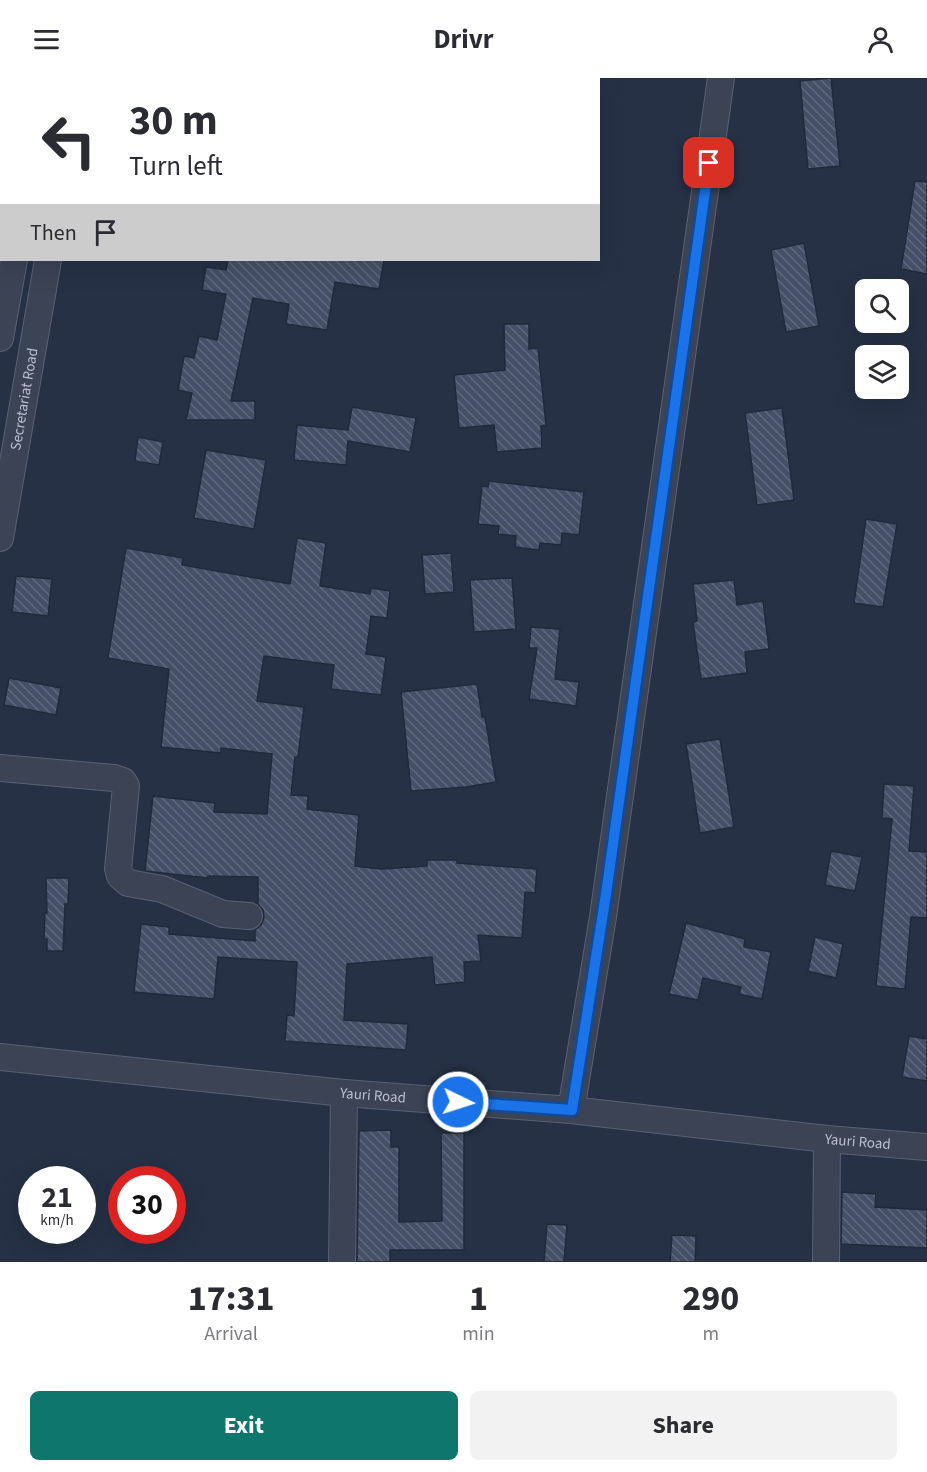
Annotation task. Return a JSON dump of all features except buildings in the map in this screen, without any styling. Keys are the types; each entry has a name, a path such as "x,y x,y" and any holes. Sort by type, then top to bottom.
{"street":[{"path":"572,1110 606,894 721,78"},
{"path":"0,338 14,261"},
{"name":"Secretariat Road","path":"0,538 48,261"},
{"path":"0,768 114,778 123,781 126,786 118,869 120,876 128,883 162,889 223,914 249,916"},
{"name":"Yauri Road","path":"0,1057 344,1093 572,1110 827,1139 927,1147"},
{"path":"342,1262 344,1093"},
{"path":"826,1262 827,1139"}],"route":[{"path":"458,1102 572,1110 606,894 709,163"}]}
